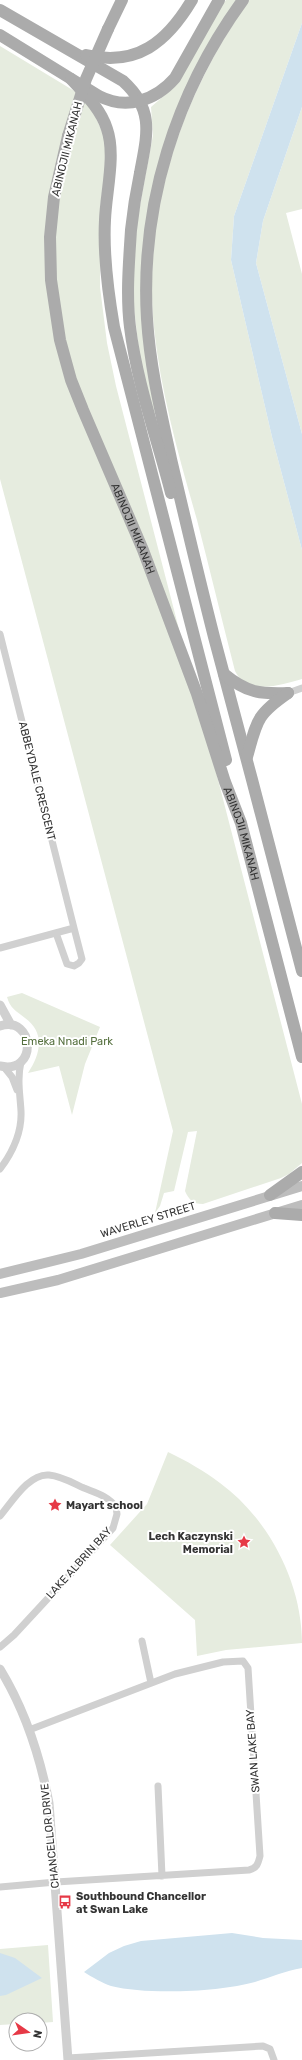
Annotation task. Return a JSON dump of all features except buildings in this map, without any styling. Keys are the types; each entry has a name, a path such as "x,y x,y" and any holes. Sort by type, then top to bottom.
{"main road":[{"name":"ABINOJII MIKANAH","path":"122,0 86,79 68,136 54,197 50,237 51,280 60,340 71,380 82,410 143,550 169,615 197,694 225,782 241,823 302,1057"},
{"path":"76,53 100,58 116,59 143,51 157,43 170,30 192,0"},
{"path":"0,35 109,101 125,103 141,101 161,92 174,78 219,0"},
{"name":"ABINOJII MIKANAH","path":"243,0 210,51 178,120 158,186 148,246 147,318 151,359 160,407 193,554 302,971"},
{"path":"0,10 124,81 141,101 147,129 132,224 128,280 130,326 143,392 177,516 193,554"},
{"path":"71,79 97,109 109,135 111,149 105,221 105,250 106,280 114,327 241,823"},
{"path":"224,674 234,682 252,692 288,693"},
{"path":"246,759 255,729 262,714 271,705 288,693"},
{"path":"270,1195 302,1172"},
{"name":"WAVERLEY STREET","path":"0,1274 68,1258 302,1186"},
{"path":"0,1293 80,1273 302,1205"},
{"path":"275,1214 302,1215"}],"street":[{"name":"ABBEYDALE CRESCENT","path":"0,634 82,959 80,963 74,966 67,964 63,957 56,933"},
{"path":"288,693 302,688"},
{"path":"0,948 74,928"},
{"path":"0,1006 10,1025"},
{"path":"0,1026 10,1025 21,1030 27,1040 27,1052 21,1062 18,1094"},
{"path":"2,1066 13,1066 21,1062"},
{"path":"0,1169 12,1151 20,1125 21,1112 18,1094 12,1077 2,1066"},
{"name":"LAKE ALBRIN BAY","path":"0,1515 28,1484 41,1476 48,1475 57,1477 107,1498 116,1507 113,1528 14,1635 0,1646"},
{"path":"142,1641 151,1683"},
{"name":"SWAN LAKE BAY","path":"0,1887 254,1868 260,1856 248,1668 246,1664 238,1660 223,1662 175,1674 29,1730"},
{"name":"CHANCELLOR DRIVE","path":"0,1669 11,1687 29,1730 44,1777 49,1803 68,2059"},
{"path":"158,1786 162,1876"},
{"path":"68,2059 263,2046 270,2048 274,2060"},
{"path":"177,2052 178,2060"}],"green space":[{"path":"226,0 237,0 208,45 144,239 155,415 141,367 131,284 138,216 153,135 151,107 175,86"},
{"path":"249,0 302,0 302,23 234,216 231,260 272,437 302,550 302,679 265,687 248,684 240,679 235,671 197,520 177,449 166,401 154,328 152,284 154,240 161,198 172,156 186,115 204,75 225,37"},
{"path":"0,46 76,92 91,106 108,146 100,209 100,287 107,343 116,386 302,1104 302,1163 289,1174 203,1204 194,1202 188,1197 185,1191 197,1131 188,1132 174,1191 164,1193 160,1206 155,1213 173,1131 0,479"},
{"path":"302,107 302,209 286,213 302,274 302,434 256,263 263,221"},
{"name":"Emeka Nnadi Park","path":"22,993 100,1027 85,1064 72,1115 59,1066 28,1073 36,1059 38,1052 38,1037 32,1024 14,1009 7,997"},
{"path":"168,1452 195,1466 220,1483 238,1498 267,1534 279,1554 289,1576 296,1598 302,1643 226,1650 197,1656 195,1620 110,1545 147,1504"},
{"path":"48,1945 53,2022 48,2022 48,2012 8,2012 8,2024 0,2025 0,1949"}],"water":[{"path":"302,23 302,107 263,221 256,263 302,434 302,550 272,437 231,260 234,216"},
{"path":"232,1933 263,1938 302,1940 302,1968 240,1985 183,1991 144,1991 126,1989 101,1982 84,1972 109,1953 124,1946 141,1941"},
{"path":"0,1953 15,1958 42,1978 6,1995 0,1996"}],"place":[{"name":"Mayart school","path":"55,1505"},
{"name":"Lech Kaczynski Memorial","path":"244,1542"},
{"name":"Southbound Chancellor at Swan Lake","path":"65,1902"}]}
